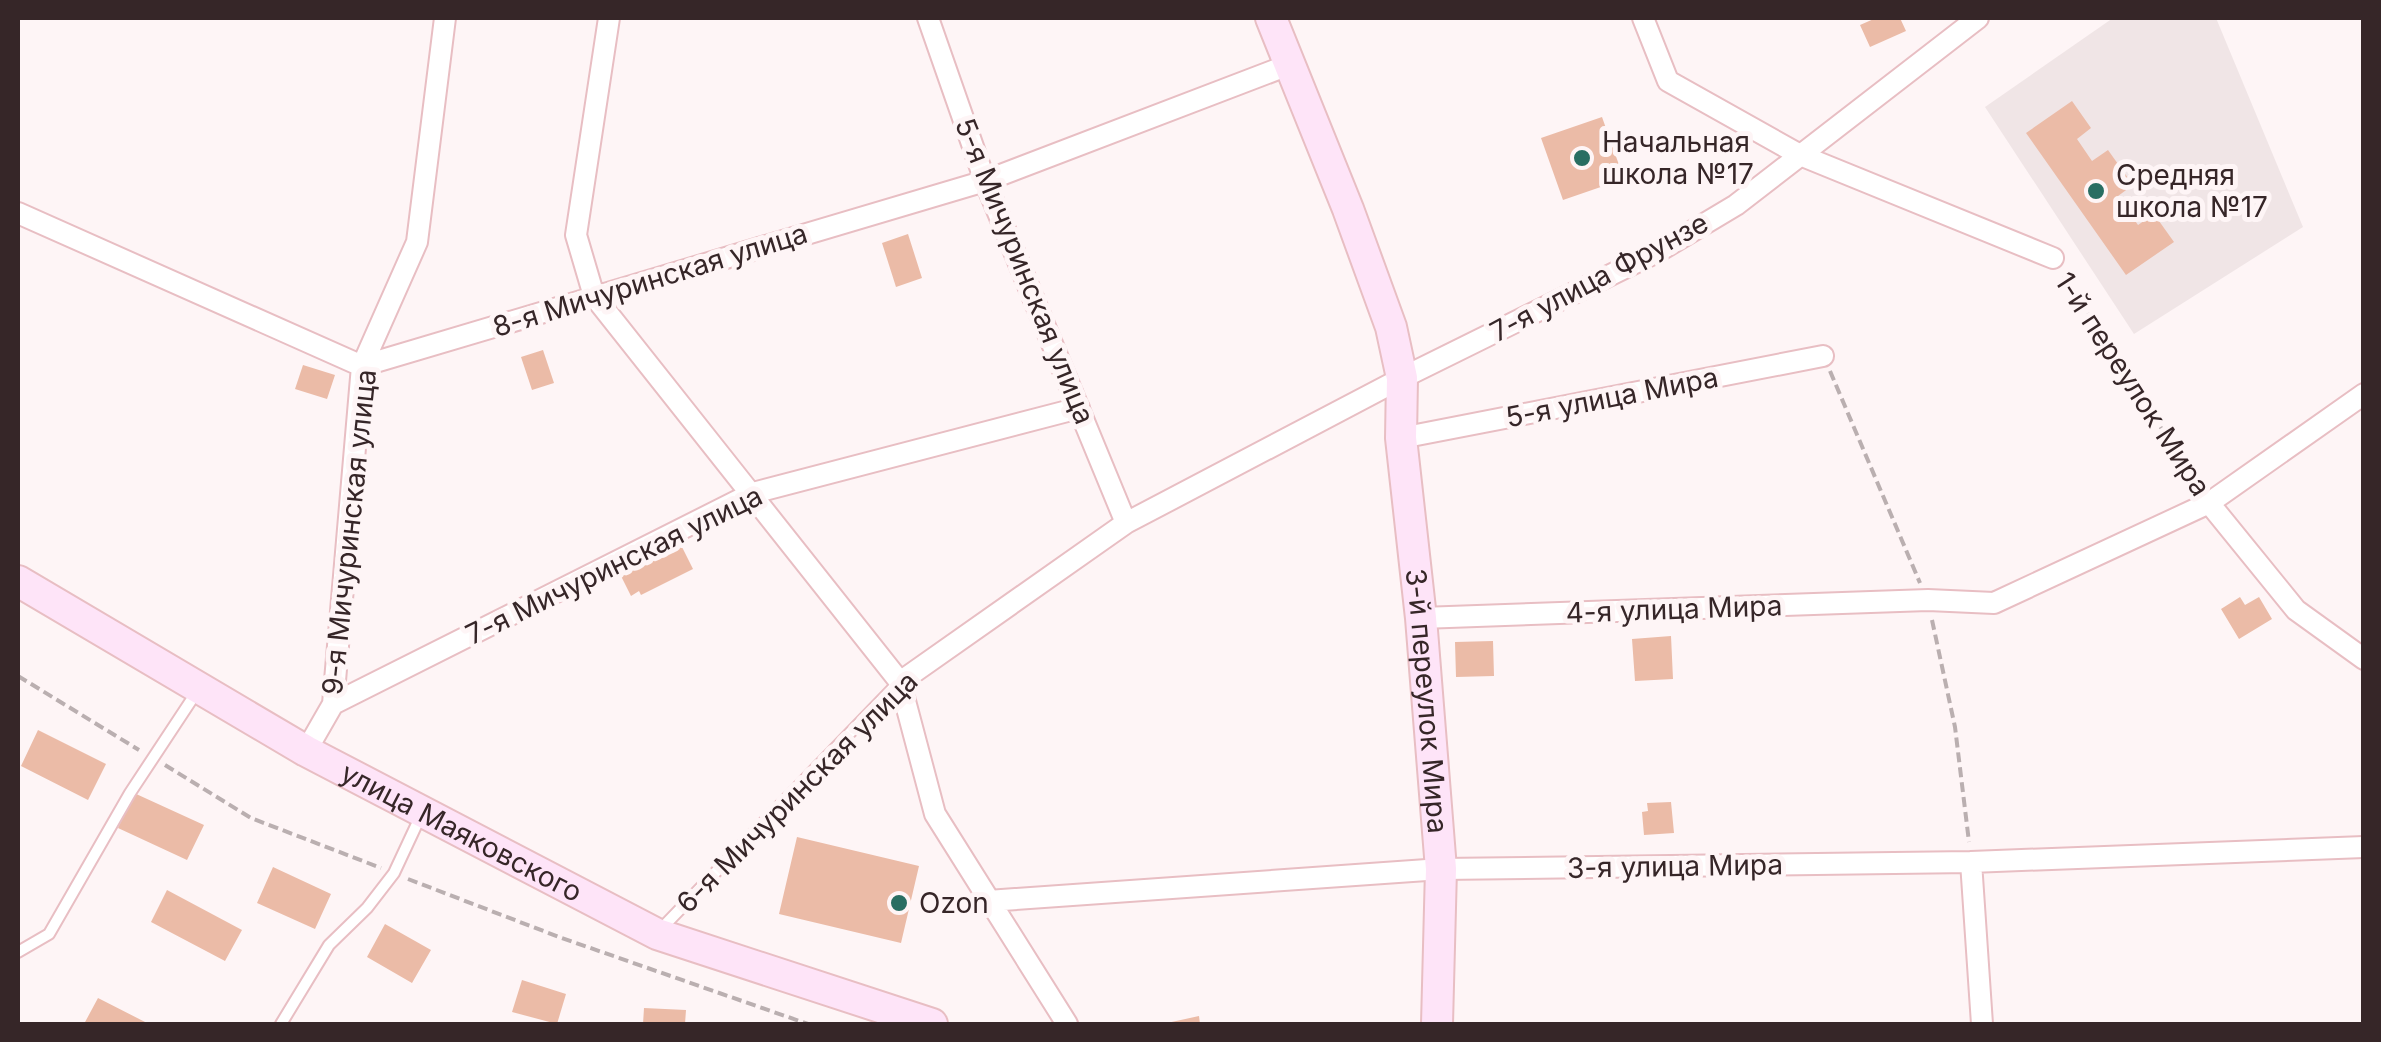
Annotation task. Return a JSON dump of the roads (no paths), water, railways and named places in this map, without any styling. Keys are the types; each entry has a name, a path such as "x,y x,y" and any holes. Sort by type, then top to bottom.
{"street":[{"name":"9-я Мичуринская улица","path":"306,751 333,704 362,366 418,242 445,18"},
{"path":"609,18 576,235 594,296 900,682 935,814 1067,1024"},
{"name":"5-я Мичуринская улица","path":"928,18 986,181 1126,524"},
{"name":"3-й переулок Мира","path":"1272,18 1391,327 1402,378 1401,438 1441,869 1437,1024"},
{"name":"1-й переулок Мира","path":"1643,18 1668,81 1800,155 2053,258"},
{"name":"7-я улица Фрунзе","path":"1402,378 1659,251 1736,204 1978,18"},
{"name":"8-я Мичуринская улица","path":"362,366 986,181 1290,64"},
{"path":"18,213 362,366"},
{"name":"5-я улица Мира","path":"1401,438 1824,356"},
{"name":"6-я Мичуринская улица","path":"900,682 1126,524 1402,378"},
{"name":"4-я улица Мира","path":"1420,618 1928,600 1994,603 2209,503 2364,394"},
{"name":"7-я Мичуринская улица","path":"333,704 753,492 1079,408"},
{"name":"1-й переулок Мира","path":"2209,503 2296,610 2364,659"},
{"name":"улица Маяковского","path":"18,582 306,751 657,934 932,1024"},
{"name":"3-я улица Мира","path":"988,901 1441,869 1972,862 2364,847"},
{"path":"1972,862 1982,1024"}],"lane":[{"name":"6-я Мичуринская улица","path":"657,934 900,682"},
{"path":"18,952 49,934 130,793 199,688"},
{"path":"282,1024 330,945 394,874 422,812"}],"place":[{"name":"Начальная школа №17","path":"1582,158"},
{"name":"Средняя школа №17","path":"2096,191"},
{"name":"Ozon","path":"899,903"}]}
